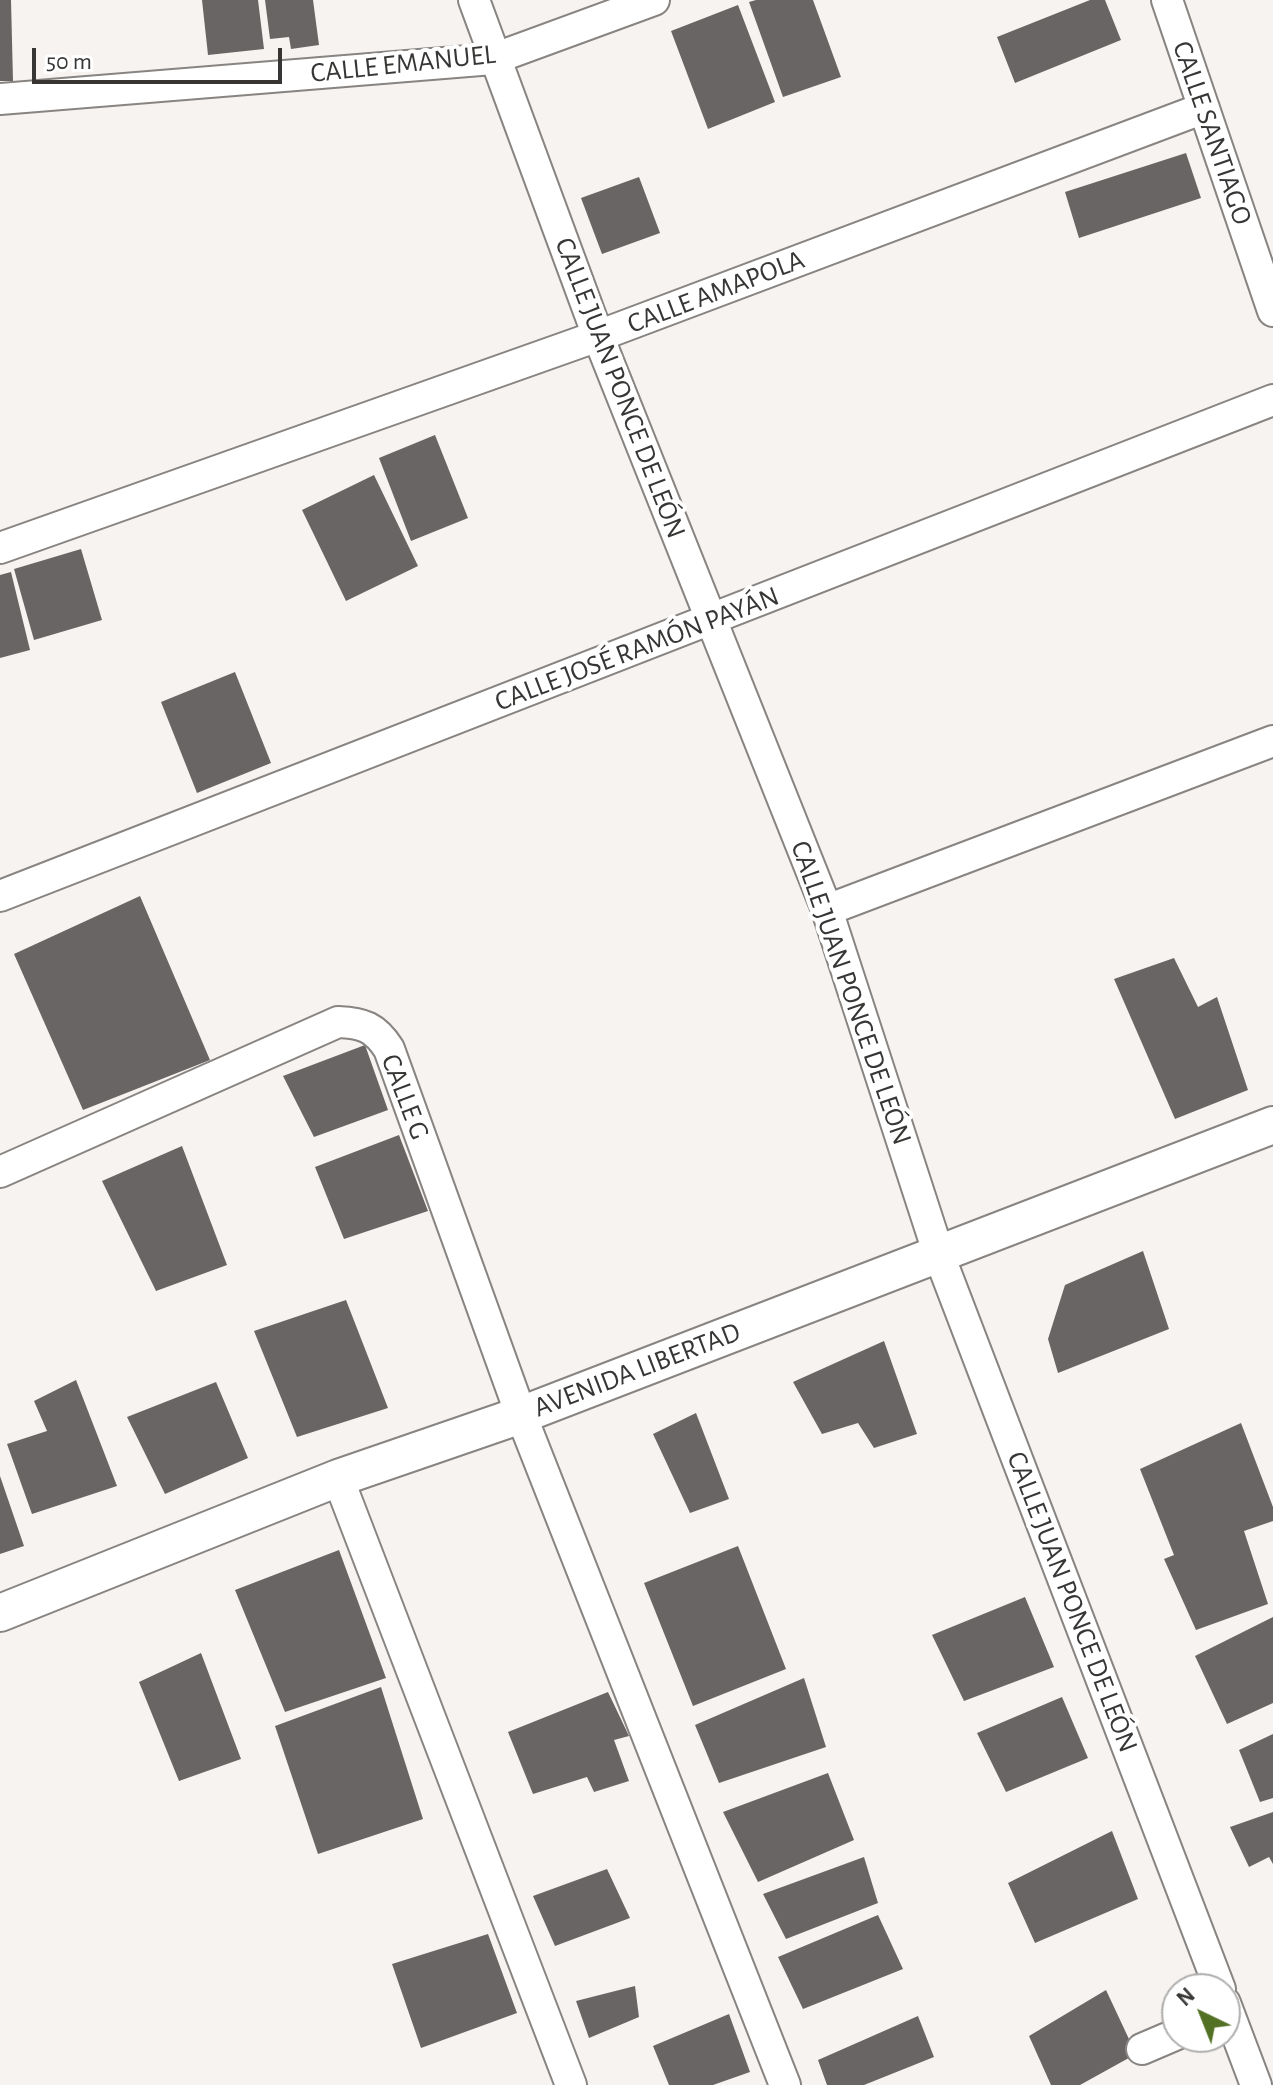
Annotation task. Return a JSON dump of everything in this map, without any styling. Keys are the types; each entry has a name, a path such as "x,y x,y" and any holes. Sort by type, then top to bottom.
{"street":[{"name":"CALLE JUAN PONCE DE LEÓN","path":"474,0 493,59 598,336 827,910 939,1255 1213,1973"},
{"name":"CALLE EMANUEL","path":"0,99 493,59 654,0"},
{"name":"CALLE SANTIAGO","path":"1167,0 1273,311"},
{"name":"CALLE AMAPOLA","path":"0,548 598,336 1204,108"},
{"name":"CALLE JOSÉ RAMÓN PAYÁN","path":"0,896 1273,400"},
{"path":"827,910 1273,741"},
{"name":"CALLE G","path":"0,1172 338,1022 361,1023 379,1033 389,1049 521,1415 785,2085"},
{"name":"AVENIDA LIBERTAD","path":"0,1613 338,1478 521,1415 1273,1125"},
{"path":"338,1478 571,2085"},
{"path":"1142,2049 1161,2041"},
{"name":"CALLE JUAN PONCE DE LEÓN","path":"1241,2046 1256,2085"}],"building":[{"path":"0,0 11,0 13,81 0,81"},
{"path":"202,0 258,0 264,49 208,55"},
{"path":"265,0 313,0 319,45 291,49 289,37 270,39"},
{"path":"813,0 841,77 783,97 749,2"},
{"path":"1090,0 1105,0 1121,40 1015,83 997,37"},
{"path":"738,5 775,102 708,129 671,31"},
{"path":"1186,153 1201,198 1079,238 1065,192"},
{"path":"639,177 660,233 602,254 581,198"},
{"path":"435,435 468,518 411,541 379,458"},
{"path":"374,475 418,566 346,601 302,510"},
{"path":"81,549 102,620 34,640 14,569"},
{"path":"11,572 30,650 0,658 0,575"},
{"path":"235,672 271,763 197,793 161,702"},
{"path":"140,896 210,1060 83,1110 14,954"},
{"path":"1174,958 1198,1007 1217,997 1248,1090 1175,1119 1114,979"},
{"path":"365,1045 388,1110 314,1137 283,1076"},
{"path":"399,1135 428,1211 344,1239 315,1167"},
{"path":"182,1146 227,1265 156,1291 102,1181"},
{"path":"1143,1251 1169,1329 1058,1373 1048,1339 1065,1285"},
{"path":"346,1300 388,1408 297,1437 254,1331"},
{"path":"884,1341 917,1434 874,1448 858,1423 822,1434 793,1382"},
{"path":"76,1380 117,1486 32,1514 7,1444 47,1431 34,1401"},
{"path":"216,1382 248,1458 165,1494 127,1417"},
{"path":"696,1413 729,1499 690,1513 653,1434"},
{"path":"1241,1423 1273,1507 1273,1521 1244,1531 1268,1604 1196,1630 1164,1559 1174,1555 1140,1469"},
{"path":"0,1476 24,1546 0,1554"},
{"path":"738,1546 786,1669 693,1706 644,1583"},
{"path":"339,1550 386,1678 285,1712 235,1590"},
{"path":"1025,1597 1054,1667 964,1701 932,1635"},
{"path":"1273,1617 1273,1703 1227,1724 1195,1656"},
{"path":"201,1653 241,1759 179,1781 139,1682"},
{"path":"804,1678 826,1747 719,1783 695,1725"},
{"path":"381,1687 423,1819 318,1854 275,1726"},
{"path":"608,1692 629,1736 614,1740 629,1781 594,1792 587,1777 533,1794 508,1732"},
{"path":"1062,1697 1088,1758 1006,1792 977,1733"},
{"path":"1273,1734 1273,1798 1260,1802 1239,1750"},
{"path":"828,1773 854,1840 758,1882 723,1812"},
{"path":"1273,1812 1273,1864 1269,1857 1249,1867 1230,1827"},
{"path":"1112,1831 1138,1899 1035,1943 1008,1883"},
{"path":"864,1857 878,1903 786,1939 763,1894"},
{"path":"607,1869 630,1918 555,1946 533,1896"},
{"path":"878,1915 903,1969 803,2009 778,1957"},
{"path":"488,1934 517,2013 421,2048 392,1964"},
{"path":"635,1986 639,2017 589,2038 576,2001"},
{"path":"1106,1990 1136,2054 1080,2085 1051,2085 1029,2036"},
{"path":"729,2014 750,2072 713,2085 669,2085 653,2046"},
{"path":"918,2016 934,2057 864,2085 827,2085 818,2060"}]}
